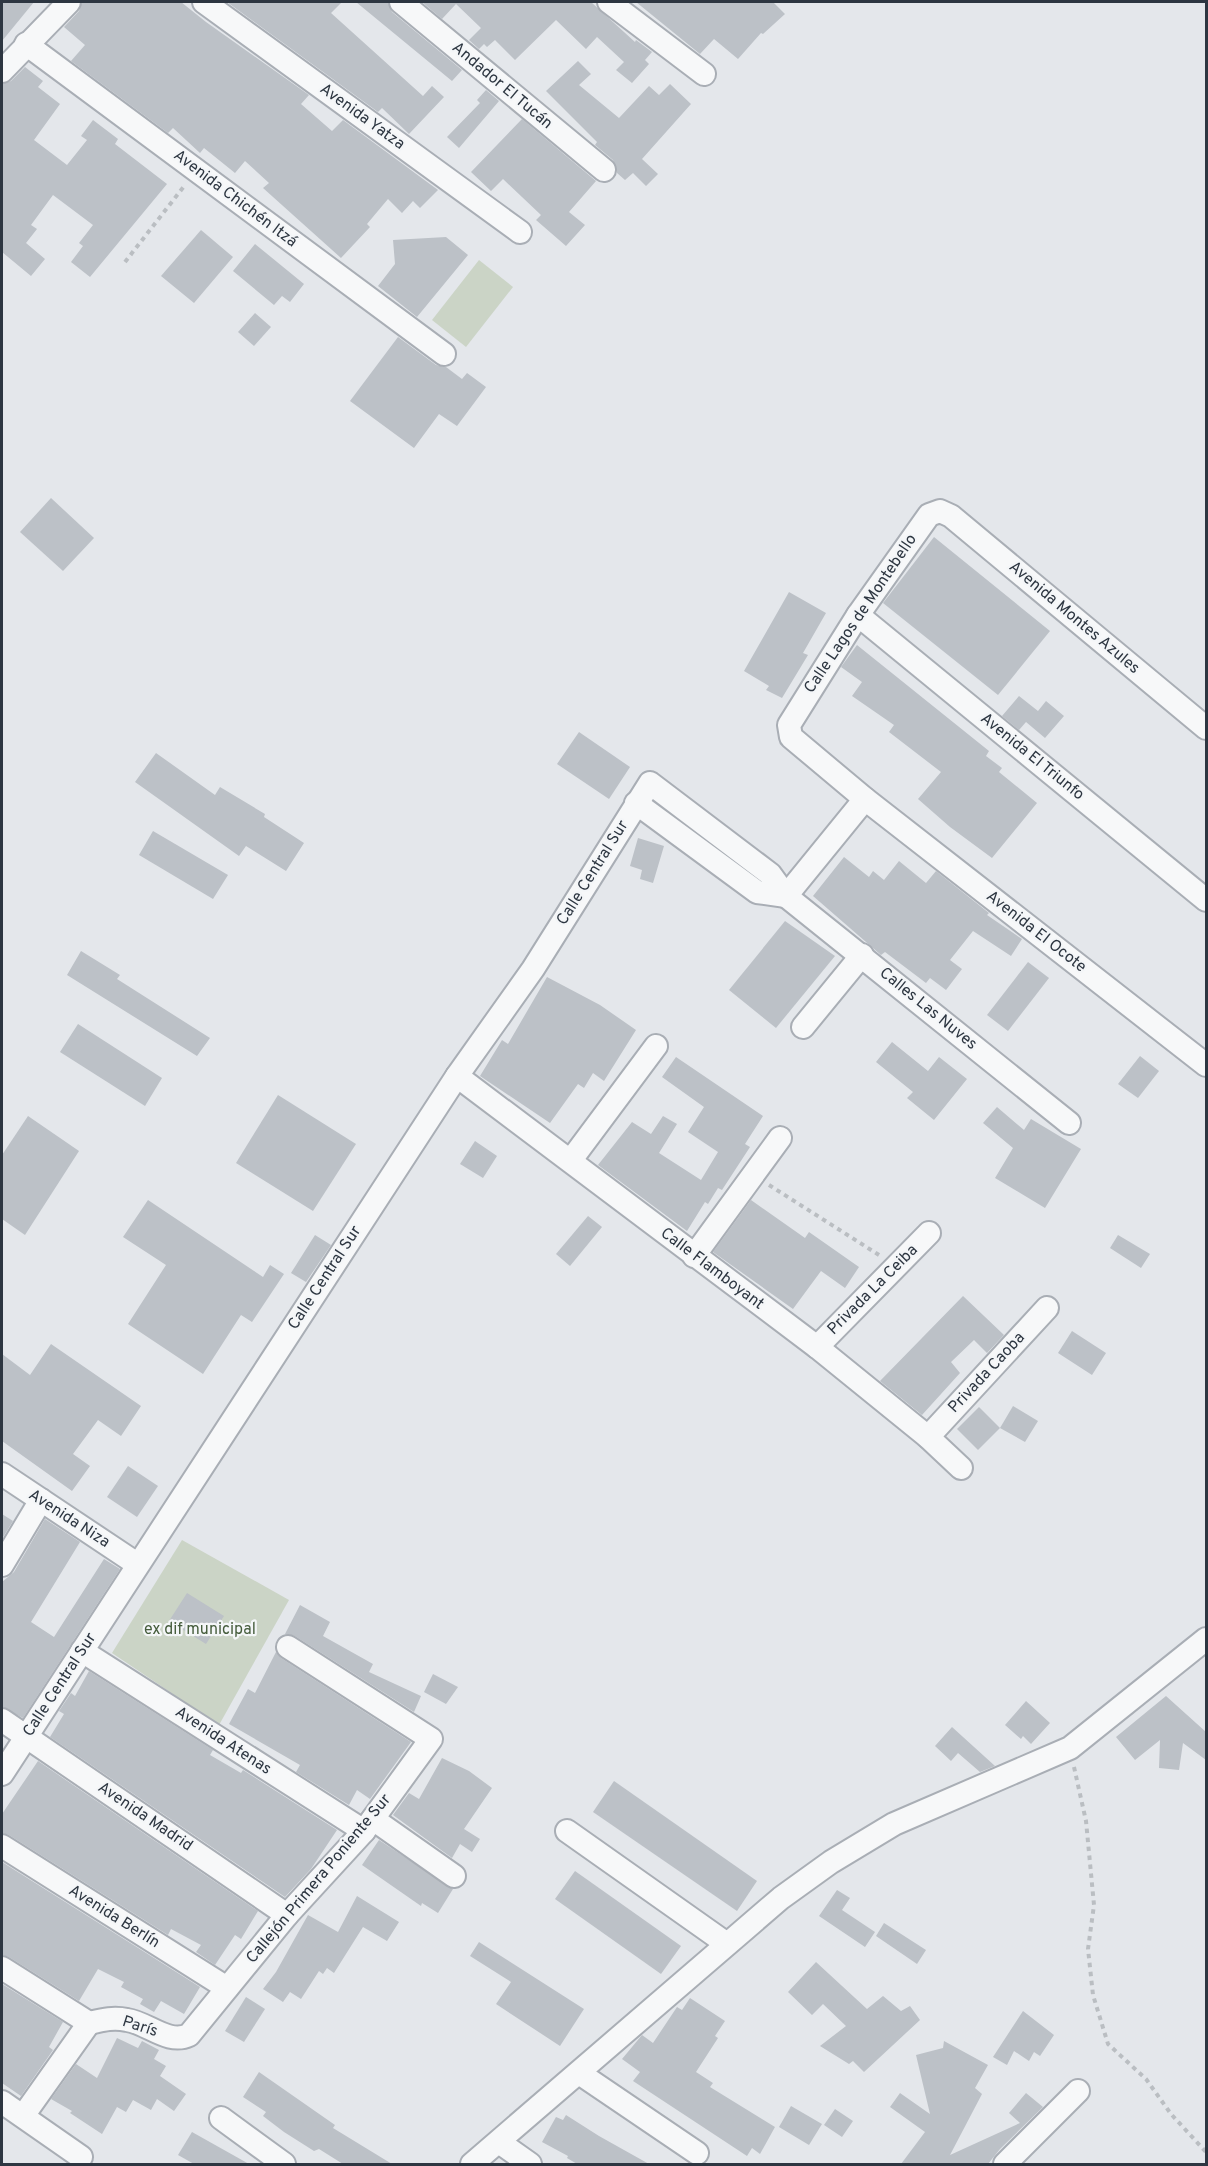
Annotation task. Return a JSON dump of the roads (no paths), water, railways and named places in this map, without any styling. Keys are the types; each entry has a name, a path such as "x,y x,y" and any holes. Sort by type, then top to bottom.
{"street":[{"path":"2,71 69,2"},
{"name":"Avenida Yatza","path":"204,2 520,232"},
{"name":"Andador El Tucán","path":"401,2 604,170"},
{"path":"609,2 704,74"},
{"name":"Avenida Chichén Itzá","path":"26,44 444,354"},
{"name":"Calle Lagos de Montebello","path":"789,724 858,615 929,515 940,511"},
{"name":"Avenida Montes Azules","path":"940,511 951,516 1206,728"},
{"name":"Avenida El Triunfo","path":"858,615 1206,900"},
{"name":"Avenida El Ocote","path":"789,724 791,737 865,800 1206,1065"},
{"name":"Calle Central Sur","path":"2,1774 457,1076 533,969 650,783"},
{"name":"Calles Las Nuves","path":"650,783 770,874 786,897 862,955 1069,1123"},
{"path":"786,897 865,800"},
{"name":"Calles Las Nuves","path":"636,803 757,892 786,897"},
{"path":"803,1027 862,955"},
{"path":"571,1160 656,1046"},
{"name":"Calle Flamboyant","path":"457,1076 816,1347 928,1437 961,1468"},
{"path":"694,1256 780,1138"},
{"name":"Privada La Ceiba","path":"816,1347 929,1233"},
{"name":"Privada Caoba","path":"928,1437 1047,1308"},
{"name":"Avenida Niza","path":"2,1474 137,1564"},
{"path":"2,1565 42,1500"},
{"path":"472,2164 781,1898 831,1862 894,1824 1070,1748 1206,1639"},
{"name":"Callejón Primera Poniente Sur","path":"189,2036 287,1915 368,1825 431,1739 288,1647"},
{"name":"Avenida Atenas","path":"82,1651 454,1876"},
{"name":"Avenida Madrid","path":"2,1720 287,1915"},
{"path":"567,1831 727,1944"},
{"name":"Avenida Berlín","path":"2,1846 227,1988"},
{"path":"2,1968 89,2023 23,2116"},
{"name":"París","path":"89,2023 110,2018 130,2020 176,2040 189,2036"},
{"path":"579,2073 697,2153"},
{"path":"1005,2164 1078,2091"},
{"path":"2,2102 81,2157"},
{"path":"221,2118 285,2164"},
{"path":"499,2142 530,2164"}],"park label":[{"name":"ex dif municipal","path":"200,1630"}]}
